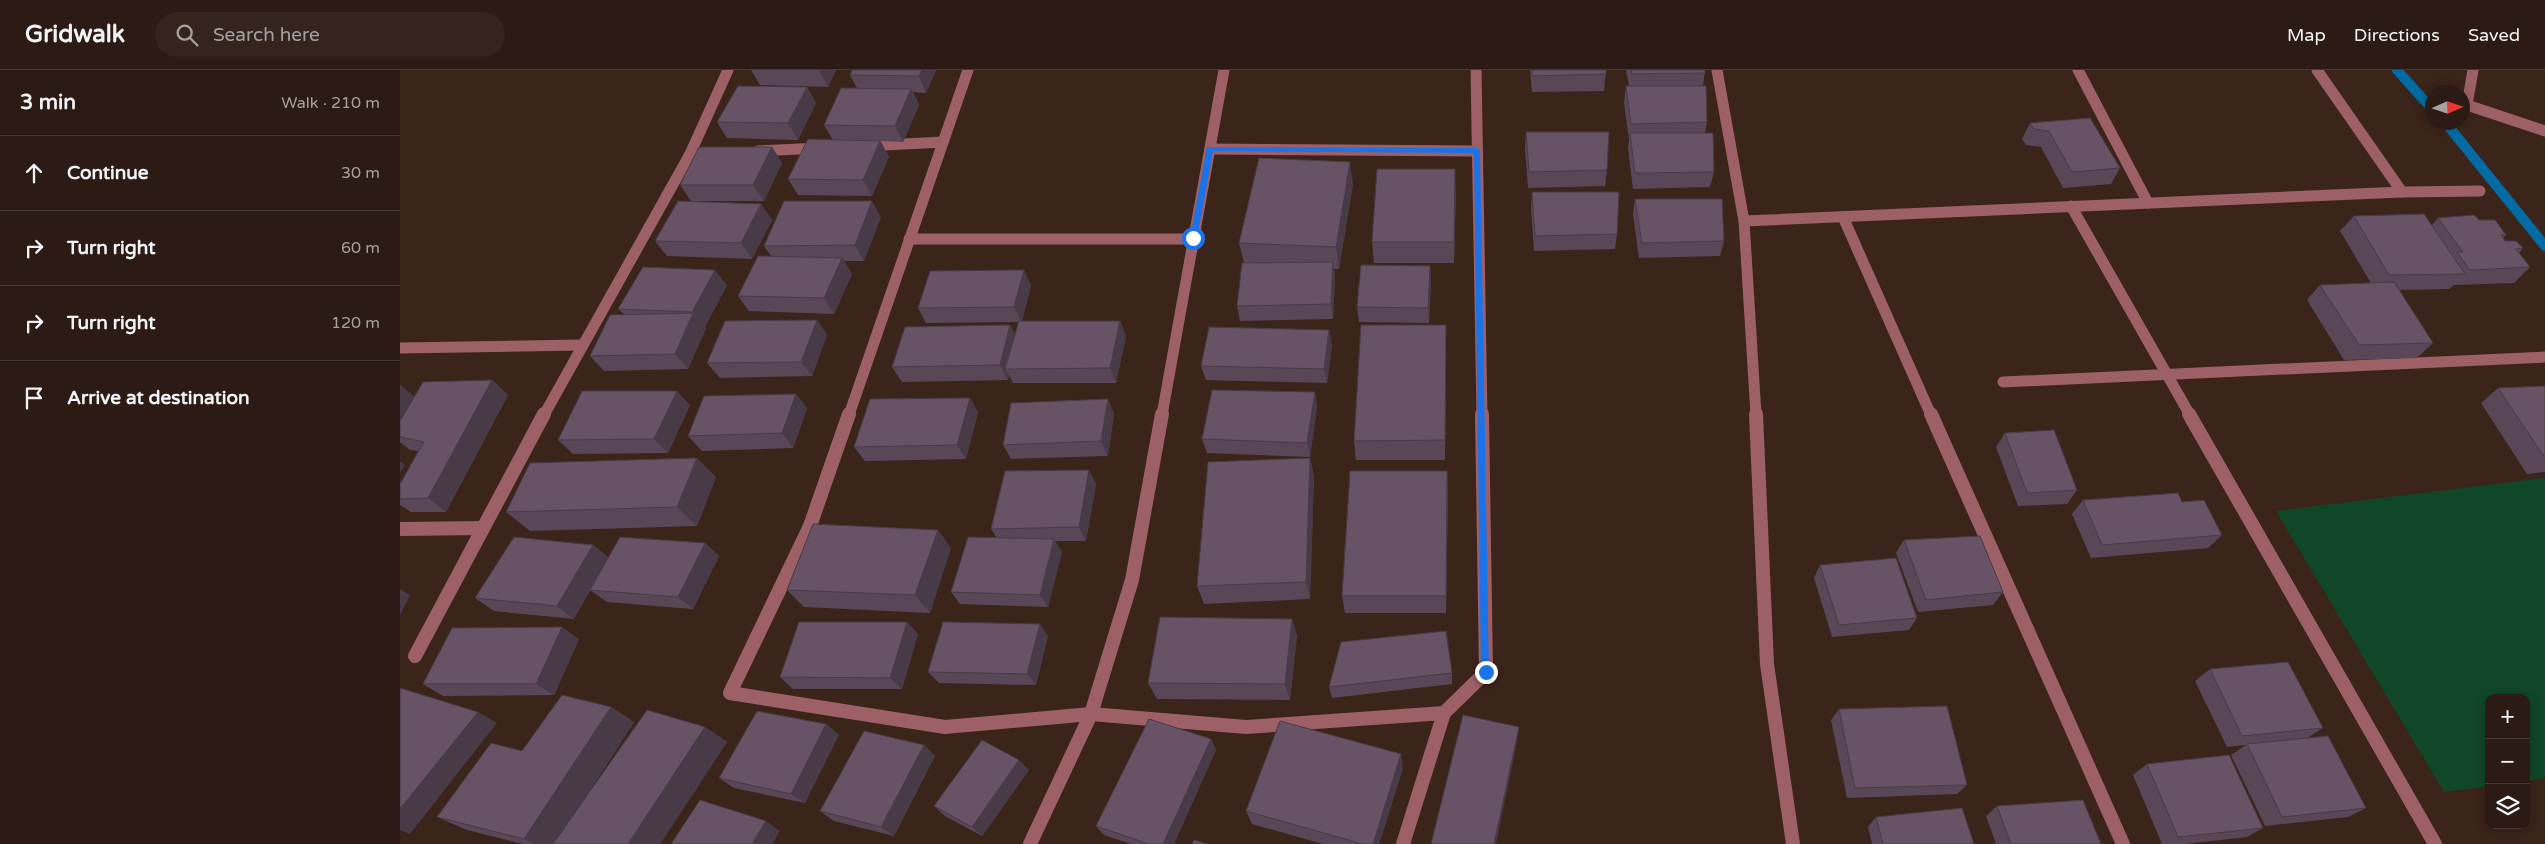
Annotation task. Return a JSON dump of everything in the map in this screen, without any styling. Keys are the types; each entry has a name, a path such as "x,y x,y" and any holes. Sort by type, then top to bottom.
{"street":[{"path":"414,656 581,345 695,153 728,70 720,70"},
{"path":"968,70 810,526 730,693 945,727 1090,714 1246,727 1444,713"},
{"path":"1030,844 1090,714 1132,580 1224,70"},
{"path":"1402,844 1444,713 1486,672 1476,70"},
{"path":"1717,70 1744,221 1768,664 1793,844"},
{"path":"2078,70 2148,203"},
{"path":"2318,70 2402,192"},
{"path":"2473,70 2467,105 2545,131"},
{"path":"855,146 943,142"},
{"path":"748,151 836,147"},
{"path":"1210,149 1477,150"},
{"path":"1744,221 2402,192 2480,191"},
{"path":"2071,206 2435,844"},
{"path":"1843,216 2123,844"},
{"path":"909,239 1193,238"},
{"path":"400,348 581,345"},
{"path":"2003,382 2545,357"},
{"path":"400,530 483,528"}],"green space":[{"path":"2545,478 2545,778 2530,780 2530,694 2485,694 2485,787 2444,792 2276,511"}],"building":[{"path":"852,70 922,70 919,76 850,75"},
{"path":"1532,70 1606,70 1606,74 1532,76"},
{"path":"1631,70 1705,70 1705,73 1632,74"},
{"path":"738,86 807,87 788,123 717,122"},
{"path":"1626,86 1706,86 1707,122 1631,124"},
{"path":"841,88 911,89 895,126 824,125"},
{"path":"2090,118 2120,168 2072,172 2049,131 2034,129 2030,123"},
{"path":"1526,132 1609,132 1607,170 1529,172"},
{"path":"1630,133 1713,133 1714,172 1635,173"},
{"path":"808,139 880,141 863,180 788,179"},
{"path":"699,147 772,147 753,185 680,185"},
{"path":"1259,158 1350,162 1336,247 1239,243"},
{"path":"1377,169 1455,169 1454,242 1372,242"},
{"path":"1532,192 1619,192 1617,234 1535,236"},
{"path":"1635,199 1722,199 1724,241 1642,243"},
{"path":"678,201 761,204 741,243 655,241"},
{"path":"784,201 872,201 855,245 764,246"},
{"path":"2424,214 2465,274 2389,275 2354,216"},
{"path":"2474,215 2479,220 2495,220 2506,235 2501,235 2505,241 2516,241 2523,248 2516,249 2530,267 2470,270 2457,252 2463,252 2438,218"},
{"path":"758,256 842,258 824,298 738,296"},
{"path":"1333,262 1331,304 1237,306 1242,263"},
{"path":"1361,265 1430,266 1428,308 1357,307"},
{"path":"643,267 715,270 692,312 618,309"},
{"path":"1024,270 1014,307 918,308 930,271"},
{"path":"2394,282 2433,343 2359,345 2320,285"},
{"path":"693,313 675,354 590,356 610,315"},
{"path":"817,320 801,362 707,363 725,321"},
{"path":"1019,321 1120,321 1110,368 1005,369"},
{"path":"1010,325 1000,365 892,367 905,327"},
{"path":"1361,325 1446,325 1445,440 1354,441"},
{"path":"1209,327 1329,330 1324,369 1201,366"},
{"path":"492,380 428,498 400,499 400,484 424,442 400,437 400,421 423,382"},
{"path":"2545,386 2545,458 2498,388"},
{"path":"1212,390 1315,392 1307,443 1202,439"},
{"path":"582,391 677,391 654,439 558,440"},
{"path":"796,394 782,433 688,436 704,396"},
{"path":"970,398 957,445 854,447 870,399"},
{"path":"1108,399 1101,441 1003,445 1011,403"},
{"path":"2054,430 2077,490 2027,493 2005,433"},
{"path":"697,458 677,507 506,512 530,463"},
{"path":"1310,458 1306,582 1197,586 1208,462"},
{"path":"1089,470 1079,527 991,529 1005,471"},
{"path":"1350,471 1447,471 1446,596 1342,596"},
{"path":"2178,493 2182,502 2204,500 2222,535 2102,545 2083,500"},
{"path":"813,524 938,530 915,595 787,590"},
{"path":"1980,536 2003,592 1926,600 1904,540"},
{"path":"514,537 593,545 557,606 475,598"},
{"path":"620,537 705,543 678,597 590,590"},
{"path":"968,537 1054,539 1040,595 951,592"},
{"path":"1896,558 1917,618 1839,625 1820,565"},
{"path":"1160,617 1292,619 1285,684 1148,683"},
{"path":"799,622 907,622 890,678 780,677"},
{"path":"943,622 1040,624 1027,674 928,672"},
{"path":"562,627 536,684 423,684 452,628"},
{"path":"1446,631 1452,673 1329,687 1341,642"},
{"path":"2288,662 2323,728 2242,736 2210,669"},
{"path":"400,688 478,712 400,809"},
{"path":"562,695 611,707 524,839 437,817 491,743 522,751"},
{"path":"1947,706 1967,785 1855,788 1839,709"},
{"path":"647,710 705,727 628,844 553,844"},
{"path":"757,711 826,724 791,794 719,778"},
{"path":"1463,715 1519,727 1494,844 1431,844"},
{"path":"1149,719 1211,739 1163,844 1149,844 1096,826"},
{"path":"1280,721 1401,754 1373,844 1363,844 1246,811"},
{"path":"864,731 924,745 881,827 820,811"},
{"path":"2328,736 2366,808 2282,817 2247,744"},
{"path":"982,740 1019,760 972,827 934,806"},
{"path":"2229,755 2263,828 2178,837 2147,764"},
{"path":"700,800 766,821 752,844 671,844"},
{"path":"2083,800 2101,844 2011,844 1997,806"},
{"path":"1962,808 1974,844 1883,844 1876,817"},
{"path":"1194,840 1208,844 1192,844"}],"waterway":[{"path":"2397,70 2425,101"},
{"path":"2451,130 2545,246"}],"route":[{"path":"1193,238 1210,149 1477,150 1486,672"}]}
